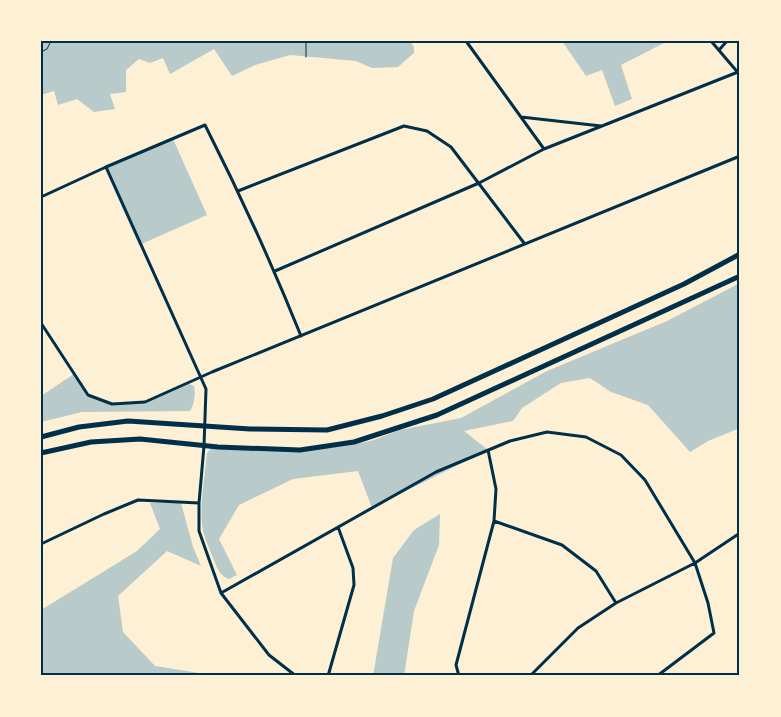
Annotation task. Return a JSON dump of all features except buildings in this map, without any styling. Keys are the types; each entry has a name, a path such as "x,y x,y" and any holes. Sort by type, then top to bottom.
{"main road":[{"path":"41,437 79,427 128,421 250,429 327,430 382,416 442,395 684,284 740,254"},
{"path":"41,453 91,442 140,438 204,449 300,450 354,442 437,415 740,276"}],"street":[{"path":"466,41 544,149"},
{"path":"275,271 479,183 544,149 739,74 711,41"},
{"path":"720,50 727,41"},
{"path":"521,117 602,126"},
{"path":"41,198 106,167 205,125 238,190 275,271 301,336"},
{"path":"238,190 404,126 427,130 451,147 524,243"},
{"path":"41,323 88,395 112,404 145,402 212,372 524,243 740,156"},
{"path":"106,167 206,389 199,531 221,593 269,655 296,676"},
{"path":"221,593 436,472 510,441 547,432 586,437 621,455 645,480 695,563 708,603 714,633 657,676"},
{"path":"459,676 456,665 494,521 496,489 488,450"},
{"path":"41,544 138,500 199,504"},
{"path":"494,521 562,544 596,571 616,603"},
{"path":"328,676 354,585 353,568 338,527"},
{"path":"530,676 578,628 616,603 695,563 740,533"}],"path":[{"path":"41,52 47,49 51,41"},
{"path":"306,41 306,57"}],"shaded area":[{"path":"41,41 410,41 414,47 414,53 398,67 372,68 356,61 290,55 255,65 232,76 214,49 170,74 163,58 150,63 139,59 126,70 126,92 110,94 115,109 94,112 77,99 58,105 54,91 41,95"},
{"path":"562,41 668,41 621,65 632,99 615,106 602,70 586,76"},
{"path":"173,139 207,215 139,245 105,169"},
{"path":"740,283 740,428 708,441 690,452 648,405 611,392 590,378 561,383 522,408 513,421 464,431 488,450 372,508 358,471 293,479 239,505 219,539 237,575 229,579 219,571 206,541 202,524 202,497 207,453 211,448 276,451 336,447 371,441 400,430 461,418 547,371 667,321"},
{"path":"74,374 88,395 112,404 145,402 187,383 194,386 194,403 190,411 82,412 41,422 41,396"},
{"path":"150,503 181,503 193,547 201,566 167,551 118,596 123,632 155,666 218,676 41,676 41,610 137,551 160,529"},
{"path":"440,514 439,545 414,611 404,676 373,676 393,558 414,530"}]}
